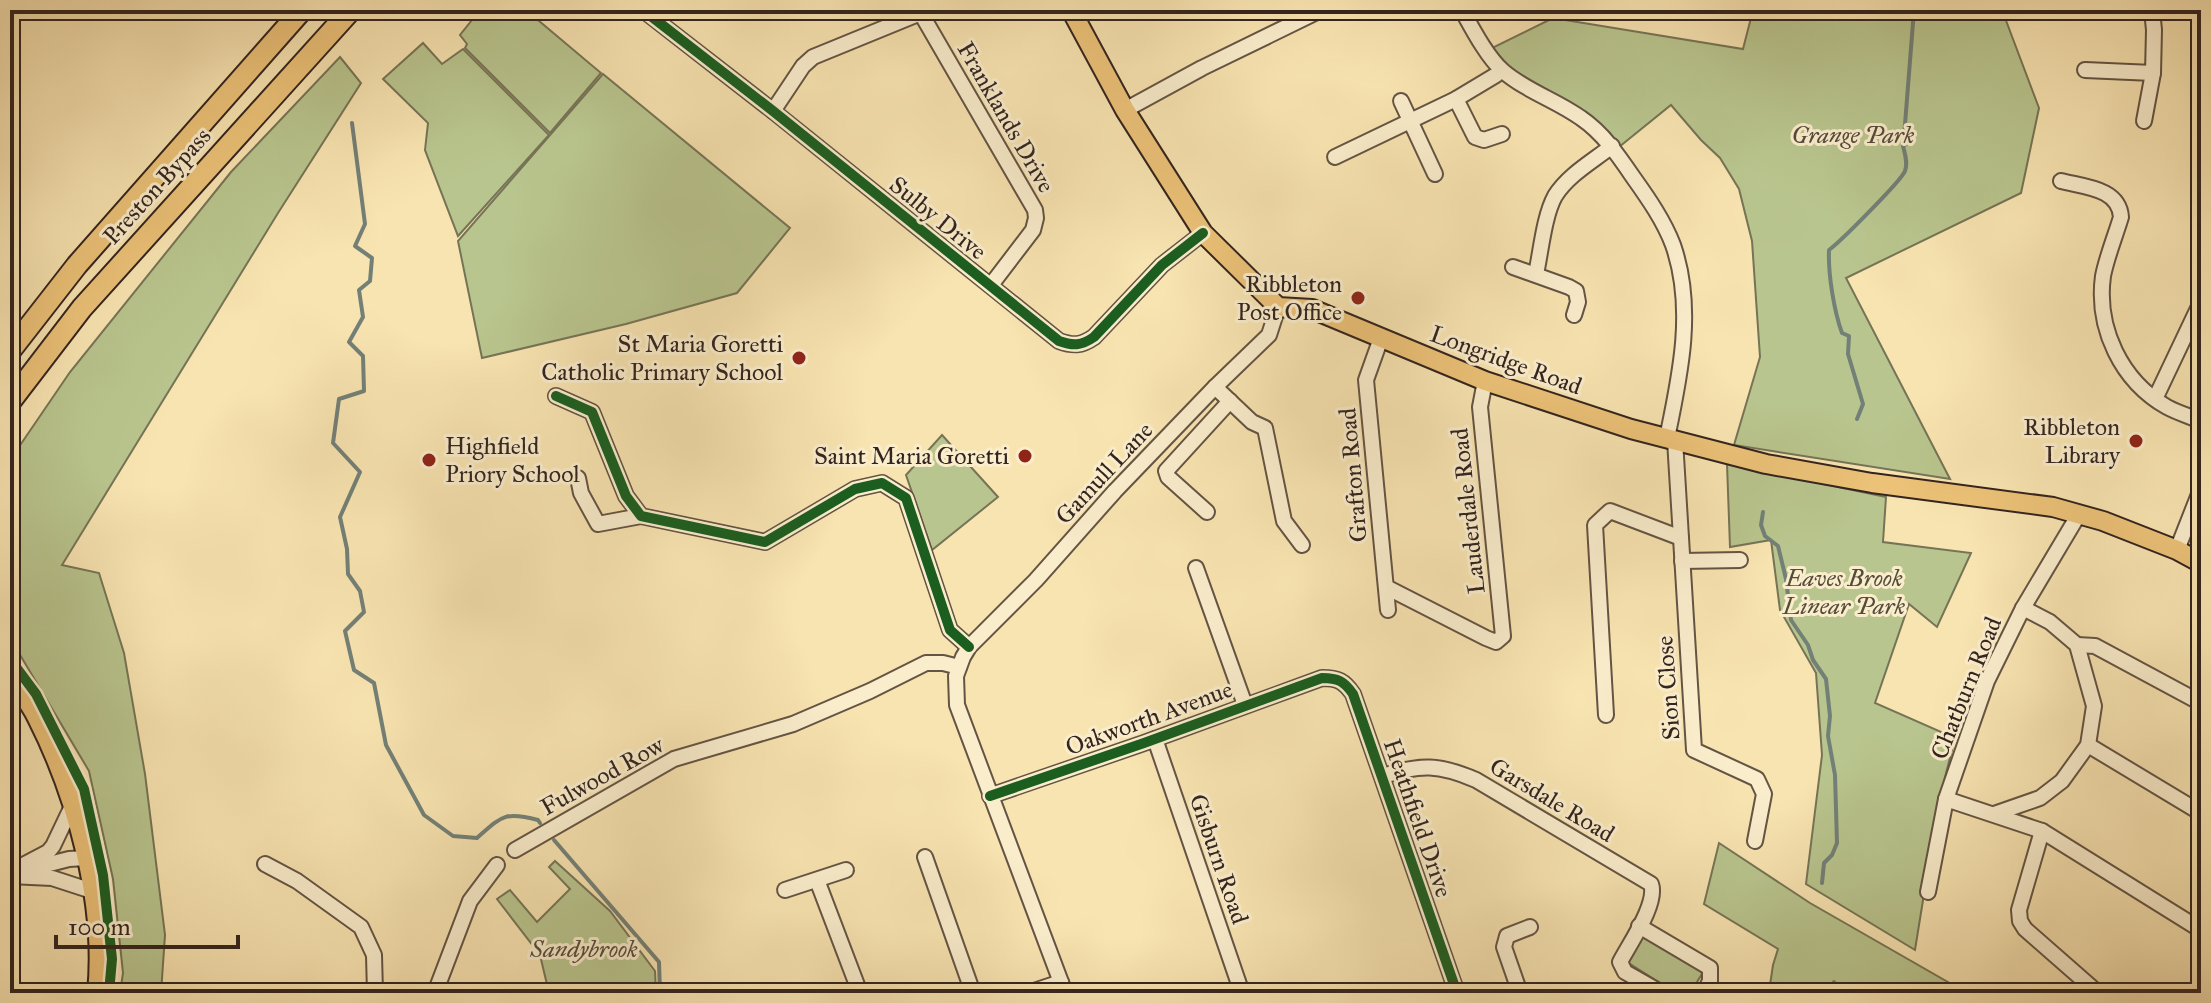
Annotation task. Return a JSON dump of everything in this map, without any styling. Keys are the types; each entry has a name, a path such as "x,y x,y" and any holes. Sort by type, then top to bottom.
{"highway":[{"name":"Preston Bypass","path":"10,351 77,265 302,10"},
{"name":"Preston Bypass","path":"10,402 82,308 351,10"},
{"path":"10,339 77,265"},
{"path":"10,412 70,325"}],"main road":[{"path":"1071,10 1125,110 1203,233 1278,307"},
{"name":"Longridge Road","path":"1278,307 1312,309 1485,381 1631,429 1766,464 1872,483 2053,507 2103,521 2200,558"},
{"path":"10,677 36,715 73,804 92,891 99,973 97,993"}],"street":[{"name":"Sulby Drive","path":"643,10 1059,341 1069,345 1084,344 1094,337 1162,265 1203,233"},
{"path":"660,22 670,10"},
{"path":"1125,110 1202,68 1321,10"},
{"path":"1335,157 1456,99 1501,70 1462,10"},
{"path":"2144,121 2153,73 2152,10"},
{"path":"773,111 803,66 813,57 923,11"},
{"name":"Franklands Drive","path":"923,11 1035,210 1033,230 991,285"},
{"name":"Sion Close","path":"1501,70 1583,119 1612,146 1660,218 1672,244 1678,263 1684,331 1671,439 1681,538 1694,750 1757,779 1764,794 1755,841"},
{"path":"2085,70 2153,73"},
{"path":"1456,99 1475,137 1484,140 1502,134"},
{"path":"1401,101 1435,174"},
{"path":"1536,274 1555,196 1574,176 1612,146"},
{"path":"2061,181 2106,193 2118,205 2121,217 2102,290 2104,320 2120,361 2136,382 2155,399 2201,421"},
{"path":"1513,267 1576,291 1578,302 1574,315"},
{"path":"2155,399 2201,302"},
{"name":"Gamull Lane","path":"959,667 969,647 1036,580 1115,491 1215,387 1269,335 1278,307"},
{"name":"Grafton Road","path":"1381,338 1366,380 1388,610"},
{"name":"Lauderdale Road","path":"1386,587 1486,638 1496,642 1503,636 1480,407 1485,381"},
{"path":"1215,387 1252,422 1265,428 1284,521 1302,545"},
{"path":"556,396 592,412 626,496 641,516"},
{"path":"1207,512 1168,477 1166,471 1230,401"},
{"path":"578,478 581,493 598,524 641,516 765,542 855,489 882,483 906,498 950,630 969,647"},
{"path":"2177,550 2201,489"},
{"path":"1606,715 1595,525 1610,511 1681,538"},
{"name":"Chatburn Road","path":"1928,892 1946,799 1987,681 2023,608 2079,514"},
{"path":"1682,561 1740,560"},
{"path":"1196,568 1245,705"},
{"path":"1994,814 2040,798 2062,781 2088,745 2094,706 2077,645 2050,622 2023,608"},
{"path":"2077,645 2095,646 2201,703"},
{"name":"Fulwood Row","path":"515,850 674,759 793,724 926,663 959,667"},
{"path":"959,667 955,686 957,705 1063,987 1028,993"},
{"name":"Oakworth Avenue","path":"990,796 1322,678"},
{"name":"Heathfield Drive","path":"1322,678 1344,681 1353,694 1455,992"},
{"name":"Gisburn Road","path":"1155,739 1242,993"},
{"path":"2088,745 2201,813"},
{"name":"Garsdale Road","path":"1383,776 1409,767 1429,767 1447,769 1476,780 1651,884 1654,892 1620,962 1625,972 1662,993"},
{"path":"1946,799 2042,831 2201,930"},
{"path":"10,874 48,852 73,804"},
{"path":"2042,831 2019,910 2020,921 2025,929 2098,993"},
{"path":"925,857 936,872 973,993"},
{"path":"10,874 69,859 86,858"},
{"path":"265,864 297,881 361,927 374,955 375,993"},
{"path":"435,993 470,901 497,865"},
{"path":"785,890 846,870"},
{"path":"10,874 52,878 92,891"},
{"path":"817,880 860,993"},
{"path":"1639,926 1710,968 1710,981 1704,993"},
{"path":"1520,993 1504,947 1507,936 1530,927"}],"green space":[{"path":"480,10 526,10 601,73 550,133 465,48 467,44 460,35"},
{"name":"Grange Park","path":"1753,10 2002,10 2039,108 2021,193 1846,278 1950,479 1734,445 1760,357 1752,241 1739,189 1720,158 1671,105 1619,147 1515,76 1490,49 1553,18 1743,49"},
{"path":"423,43 442,64 463,49 549,135 458,236 425,150 428,123 383,79"},
{"path":"340,57 361,83 62,565 99,573 124,653 145,774 165,935 161,993 120,993 123,973 113,879 89,771 10,638 10,460 70,372 231,172"},
{"path":"603,74 790,228 737,293 626,324 482,358 458,241"},
{"path":"942,435 998,497 932,550 906,475"},
{"name":"Eaves Brook Linear Park","path":"1727,464 1886,497 1883,542 1971,553 1937,627 1909,604 1875,703 1955,738 1939,801 1915,950 1806,884 1822,755 1816,673 1780,610 1771,540 1730,547"},
{"path":"1719,843 1810,903 1967,993 1781,993 1770,985 1778,949 1704,904"},
{"name":"Sandybrook","path":"555,861 610,911 655,971 656,993 549,993 540,955 497,899 510,890 537,922 570,889 549,867"},
{"path":"1644,936 1699,965 1702,974 1690,993 1676,993 1627,962 1636,938"}],"waterway":[{"path":"1857,419 1863,404 1848,354 1849,336 1842,333 1836,314 1829,250 1870,211 1905,171 1903,146 1909,142 1904,137 1914,10"},
{"path":"352,123 365,224 355,246 372,258 370,281 359,290 363,317 349,342 363,356 364,391 339,399 333,443 360,472 340,517 347,549 348,574 360,591 364,612 345,631 354,670 374,683 386,745 424,815 453,836 477,838 504,817 527,817 540,823"},
{"path":"1763,512 1761,525 1765,536 1778,546 1791,620 1826,679 1830,716 1828,736 1835,775 1837,843 1824,863 1822,883"},
{"path":"554,840 659,962 660,993"},
{"path":"1833,993 1834,982"}],"cycle path":[{"path":"643,10 1059,341 1077,344 1094,337 1162,265 1203,233"},
{"path":"556,396 592,412 626,496 641,516 765,542 855,489 882,483 906,498 950,630 969,647"},
{"path":"10,659 36,694 84,789 103,875 112,959 109,993"},
{"path":"990,796 1322,678 1340,681 1353,694 1457,993"}],"place":[{"name":"Ribbleton Post Office","path":"1358,298"},
{"name":"St Maria Goretti Catholic Primary School","path":"799,358"},
{"name":"Ribbleton Library","path":"2136,441"},
{"name":"Saint Maria Goretti","path":"1025,456"},
{"name":"Highfield Priory School","path":"429,460"}]}
